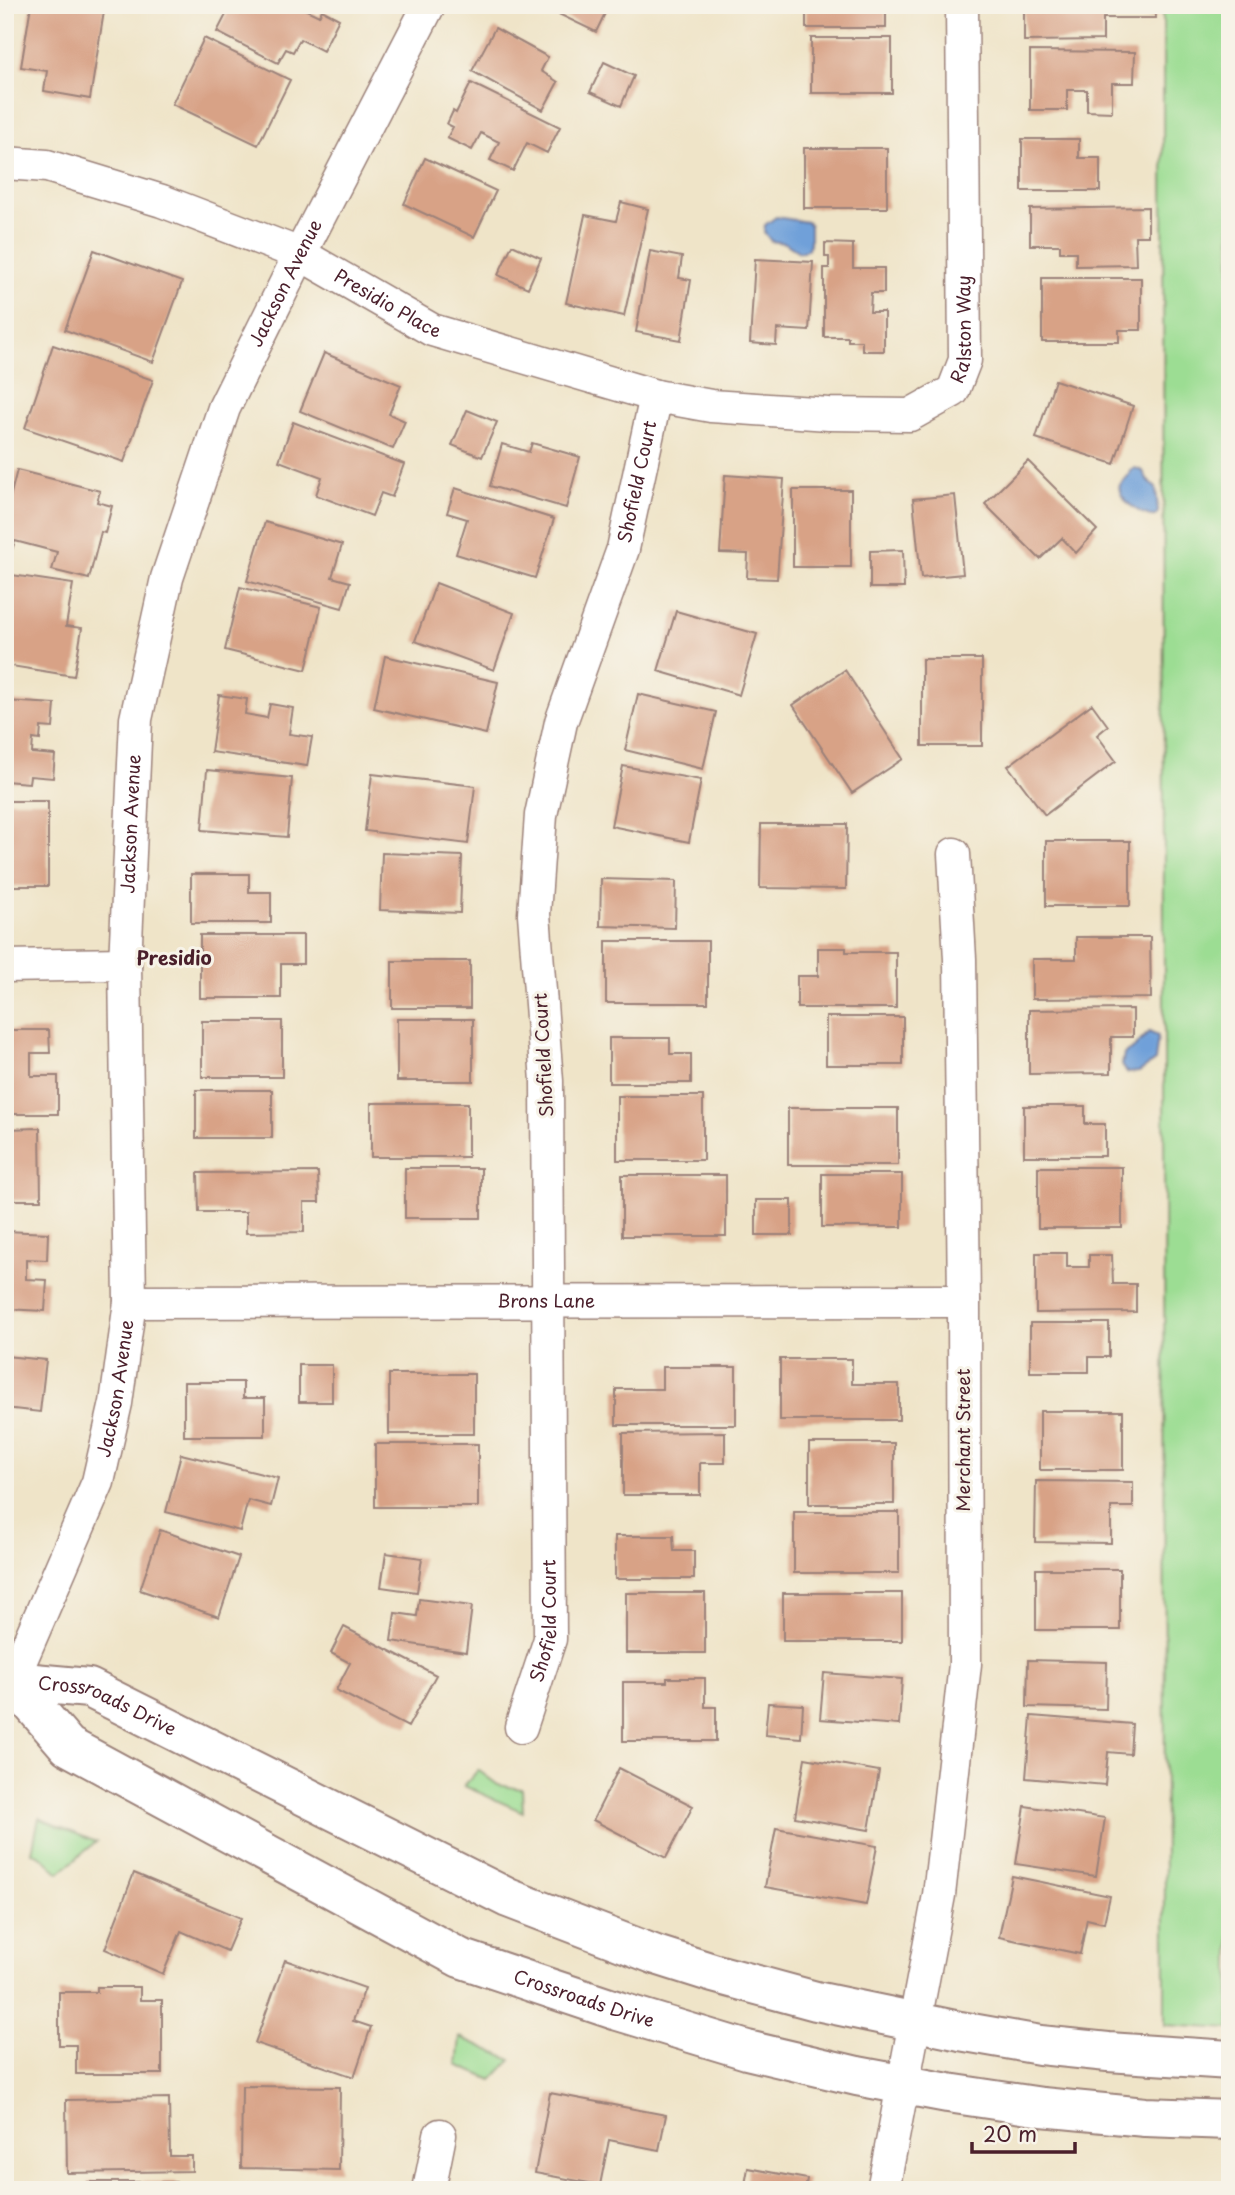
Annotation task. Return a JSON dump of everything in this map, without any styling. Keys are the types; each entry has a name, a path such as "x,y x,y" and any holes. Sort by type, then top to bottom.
{"street":[{"name":"Jackson Avenue","path":"9,1680 98,1482 116,1404 131,1301 125,964 136,719 167,578 224,408 429,5"},
{"name":"Ralston Way","path":"656,396 711,406 829,414 910,415 953,391 965,360 962,5"},
{"name":"Presidio Place","path":"5,163 47,166 137,193 300,254 432,330 656,396"},
{"name":"Shofield Court","path":"521,1727 550,1639 547,1081 534,914 541,815 561,722 623,549 656,396"},
{"name":"Merchant Street","path":"883,2190 939,1895 965,1664 960,959 954,854"},
{"path":"5,966 125,964"},
{"name":"Brons Lane","path":"131,1301 964,1301"},
{"name":"Crossroads Drive","path":"9,1680 89,1688 508,1898 656,1955 760,1987 915,2022 1040,2045 1230,2060"},
{"name":"Crossroads Drive","path":"9,1680 68,1746 460,1958 618,2011 747,2050 903,2085 1094,2113 1230,2120"},
{"path":"429,2190 440,2135"}],"green space":[{"path":"1163,5 1230,5 1230,2029 1165,2025"},
{"path":"478,1770 498,1785 522,1789 523,1812 464,1786"},
{"path":"39,1818 96,1842 59,1873 42,1857 32,1852"},
{"path":"460,2037 511,2060 492,2080 457,2065"}],"water":[{"path":"776,217 807,222 810,225 810,244 807,250 799,252 785,243 771,241 764,232 765,225"},
{"path":"1135,468 1143,471 1147,480 1156,488 1158,512 1155,516 1137,510 1122,495 1120,484 1130,470"},
{"path":"1149,1032 1158,1036 1155,1061 1139,1072 1127,1073 1122,1065 1124,1054 1134,1048"}],"building":[{"path":"31,5 105,5 90,99 44,91 47,71 21,67"},
{"path":"231,5 303,5 302,8 319,16 322,10 339,19 323,51 300,39 293,52 286,49 278,63 217,32"},
{"path":"540,5 609,5 596,32"},
{"path":"806,5 886,5 886,28 806,28"},
{"path":"1024,5 1155,5 1156,18 1103,18 1103,40 1024,41"},
{"path":"495,28 548,57 541,71 558,82 543,110 472,71"},
{"path":"204,38 290,80 258,145 172,104"},
{"path":"811,38 892,38 892,93 811,93"},
{"path":"1030,51 1135,52 1134,83 1112,83 1112,112 1087,111 1087,90 1067,90 1067,110 1030,110"},
{"path":"604,62 634,76 621,106 590,92"},
{"path":"471,83 560,127 547,153 527,143 513,171 490,160 499,142 481,133 472,150 447,138 453,127 447,124 453,111 456,113"},
{"path":"1022,139 1079,139 1079,158 1100,158 1100,191 1022,191"},
{"path":"804,148 887,148 887,208 804,208"},
{"path":"425,158 496,191 474,237 404,204"},
{"path":"621,202 648,209 624,316 566,303 585,215 616,221"},
{"path":"1148,207 1148,236 1135,236 1136,265 1076,266 1076,252 1060,252 1060,245 1030,245 1030,209"},
{"path":"825,243 853,244 853,268 884,268 884,293 871,293 870,312 884,312 884,351 862,351 862,341 848,341 848,337 824,337 824,268 829,268 829,257 825,257"},
{"path":"512,245 541,258 528,288 498,275"},
{"path":"94,250 182,282 153,362 65,330"},
{"path":"650,251 682,257 679,278 691,280 681,340 636,332"},
{"path":"755,259 813,262 809,331 777,329 776,345 750,343"},
{"path":"1042,278 1141,278 1141,330 1119,330 1119,342 1042,342"},
{"path":"53,345 153,380 124,462 25,428"},
{"path":"324,353 401,385 389,414 405,421 393,449 300,411"},
{"path":"1055,380 1133,406 1114,464 1036,438"},
{"path":"467,410 497,422 482,457 452,445"},
{"path":"293,422 404,464 392,497 381,493 372,516 316,495 322,477 279,461"},
{"path":"532,443 580,457 566,508 490,486 502,444 529,452"},
{"path":"1028,461 1097,530 1076,553 1062,538 1040,559 985,504"},
{"path":"17,470 100,491 97,502 112,506 105,533 101,532 89,579 52,570 57,552 15,541 11,553 5,552 5,517"},
{"path":"725,475 784,479 777,579 747,578 748,554 720,553"},
{"path":"455,488 554,519 535,578 456,554 467,519 447,513"},
{"path":"793,490 851,490 851,567 793,567"},
{"path":"955,495 963,574 921,578 913,499"},
{"path":"265,522 342,545 332,577 350,582 342,608 247,581"},
{"path":"903,550 904,588 870,588 870,551"},
{"path":"5,574 73,584 66,626 82,628 74,676 5,665"},
{"path":"436,583 514,613 494,670 415,641"},
{"path":"240,587 321,607 306,670 225,650"},
{"path":"676,611 757,634 739,695 658,671"},
{"path":"385,656 498,682 486,734 374,708"},
{"path":"922,659 982,659 982,746 922,746"},
{"path":"845,670 903,759 852,793 793,705"},
{"path":"638,694 716,712 703,769 625,750"},
{"path":"219,695 247,699 245,714 267,718 270,704 293,708 289,734 312,737 307,766 211,752"},
{"path":"5,701 55,704 53,728 41,727 40,740 33,739 32,753 55,755 53,778 30,776 29,783 5,781"},
{"path":"1092,704 1108,726 1097,735 1116,761 1045,815 1008,766"},
{"path":"623,766 701,780 689,842 611,826"},
{"path":"207,770 292,778 287,837 202,830"},
{"path":"372,774 475,786 468,844 365,831"},
{"path":"5,801 48,801 48,886 5,886"},
{"path":"761,824 847,824 846,889 760,888"},
{"path":"1046,841 1130,841 1130,906 1046,906"},
{"path":"382,853 462,856 460,913 380,910"},
{"path":"191,874 249,874 249,892 271,892 271,923 191,923"},
{"path":"601,879 676,881 675,928 600,926"},
{"path":"200,935 303,935 303,964 281,964 281,998 200,998"},
{"path":"1076,937 1150,937 1151,998 1032,999 1032,959 1076,959"},
{"path":"606,941 708,941 708,1003 606,1003"},
{"path":"818,948 846,948 846,952 896,952 896,1008 797,1008 797,976 818,976"},
{"path":"392,961 470,961 470,1008 392,1008"},
{"path":"1133,1009 1133,1037 1111,1037 1111,1073 1029,1074 1029,1010"},
{"path":"826,1017 903,1017 903,1065 826,1065"},
{"path":"397,1019 473,1019 473,1081 397,1081"},
{"path":"202,1021 282,1021 282,1077 202,1077"},
{"path":"5,1030 49,1030 50,1053 31,1053 31,1076 58,1076 58,1114 5,1114"},
{"path":"609,1038 670,1038 670,1054 691,1054 691,1083 609,1083"},
{"path":"196,1090 272,1090 272,1138 196,1138"},
{"path":"617,1096 703,1096 703,1160 617,1160"},
{"path":"371,1103 468,1103 468,1157 371,1157"},
{"path":"1024,1106 1085,1106 1085,1124 1105,1124 1105,1156 1024,1156"},
{"path":"788,1108 898,1108 898,1165 788,1165"},
{"path":"40,1128 41,1200 5,1200 5,1129"},
{"path":"1038,1167 1122,1167 1122,1228 1038,1228"},
{"path":"405,1168 481,1168 481,1218 405,1218"},
{"path":"318,1172 319,1202 304,1202 304,1232 246,1233 246,1212 199,1212 198,1173"},
{"path":"822,1174 902,1174 902,1227 822,1227"},
{"path":"622,1175 726,1175 726,1236 622,1236"},
{"path":"756,1200 792,1200 792,1235 756,1235"},
{"path":"5,1231 48,1233 47,1260 26,1259 26,1279 47,1280 45,1311 5,1309"},
{"path":"1036,1253 1067,1253 1067,1267 1089,1267 1089,1255 1112,1255 1113,1284 1136,1284 1136,1312 1036,1313"},
{"path":"1030,1323 1109,1323 1109,1357 1089,1357 1089,1372 1030,1372"},
{"path":"5,1356 46,1360 40,1412 5,1408"},
{"path":"780,1359 852,1359 852,1384 899,1384 899,1420 780,1420"},
{"path":"299,1365 332,1365 332,1402 299,1402"},
{"path":"662,1367 736,1367 736,1425 616,1425 616,1389 662,1389"},
{"path":"389,1374 474,1374 474,1434 389,1434"},
{"path":"184,1382 243,1382 243,1398 265,1398 265,1436 184,1436"},
{"path":"1040,1411 1123,1411 1123,1470 1040,1470"},
{"path":"725,1432 725,1463 700,1463 700,1495 623,1495 623,1433"},
{"path":"809,1443 894,1443 894,1504 809,1504"},
{"path":"375,1444 478,1444 478,1507 375,1507"},
{"path":"181,1454 278,1478 271,1506 248,1500 240,1531 166,1512"},
{"path":"5,1476 11,1477 6,1495 5,1495"},
{"path":"1036,1481 1133,1482 1133,1507 1111,1507 1111,1543 1035,1542"},
{"path":"794,1512 899,1512 899,1573 794,1573"},
{"path":"160,1530 239,1557 219,1617 140,1590"},
{"path":"615,1536 673,1536 674,1551 694,1551 694,1579 615,1579"},
{"path":"386,1553 422,1558 417,1592 381,1587"},
{"path":"1036,1569 1120,1569 1120,1630 1036,1630"},
{"path":"626,1593 705,1593 705,1653 626,1653"},
{"path":"783,1593 902,1593 902,1641 783,1641"},
{"path":"419,1599 472,1606 466,1652 391,1641 395,1613 417,1616"},
{"path":"344,1627 436,1675 408,1727 336,1690 350,1663 331,1653"},
{"path":"1028,1660 1107,1662 1106,1709 1027,1707"},
{"path":"824,1673 902,1679 899,1725 820,1719"},
{"path":"667,1678 705,1678 705,1707 716,1707 716,1741 623,1741 623,1682 667,1682"},
{"path":"768,1703 803,1705 801,1738 765,1735"},
{"path":"1031,1716 1132,1724 1130,1754 1108,1752 1105,1785 1026,1778"},
{"path":"805,1758 879,1771 869,1830 795,1817"},
{"path":"619,1768 693,1806 666,1858 593,1820"},
{"path":"1025,1806 1105,1818 1096,1876 1016,1864"},
{"path":"776,1828 877,1846 866,1905 765,1887"},
{"path":"134,1873 241,1918 227,1951 181,1931 163,1974 105,1949"},
{"path":"1012,1876 1110,1896 1104,1923 1087,1919 1080,1954 999,1937"},
{"path":"285,1960 365,1988 353,2021 371,2027 354,2077 255,2043"},
{"path":"97,1987 140,1987 140,2000 162,2000 162,2074 76,2074 76,2045 59,2045 59,1992 97,1992"},
{"path":"242,2086 340,2087 339,2170 241,2168"},
{"path":"550,2093 666,2115 659,2150 609,2140 600,2185 535,2173"},
{"path":"169,2098 170,2156 192,2156 192,2171 67,2173 66,2100"},
{"path":"748,2168 807,2179 805,2190 744,2190"},
{"path":"88,2182 176,2182 176,2190 88,2190"},
{"path":"338,2186 338,2190 272,2190 272,2187"}],"district":[{"name":"Presidio","path":"174,958"}]}
